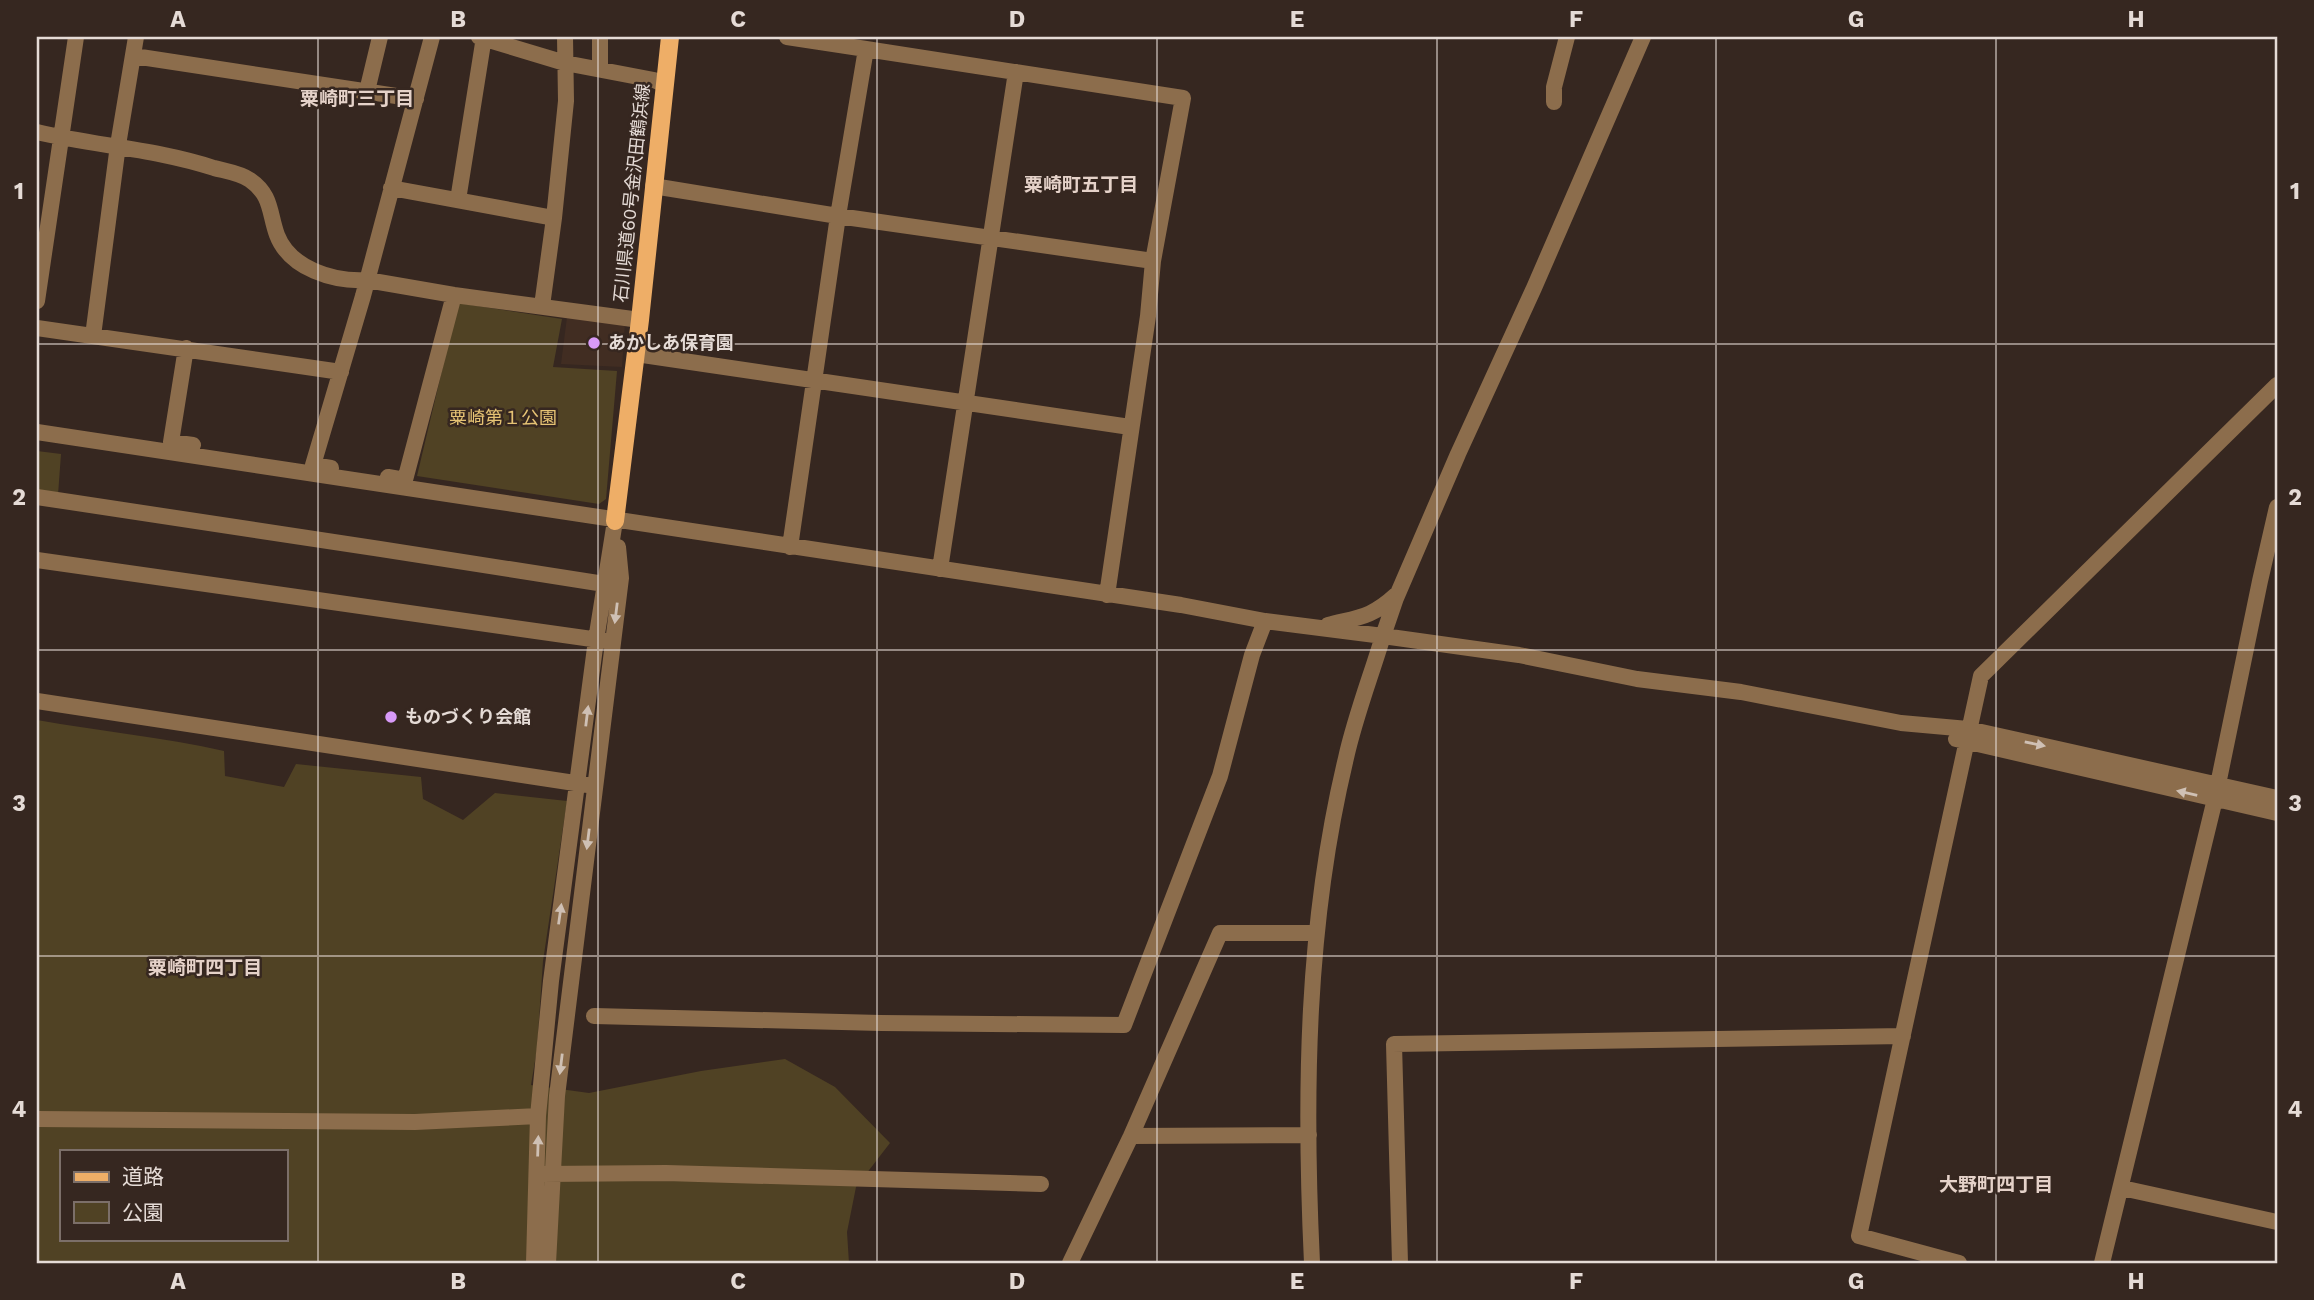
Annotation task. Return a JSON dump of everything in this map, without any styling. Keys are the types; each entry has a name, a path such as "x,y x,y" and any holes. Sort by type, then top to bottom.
{"main road":[{"name":"石川県道60号金沢田鶴浜線","path":"615,521 640,320 670,37"}],"street":[{"path":"37,301 76,37"},
{"path":"93,335 118,145 136,37"},
{"path":"367,91 380,37"},
{"path":"313,466 367,280 432,37"},
{"path":"458,200 482,37 565,63 654,80 665,85"},
{"path":"542,306 566,101 565,37"},
{"path":"600,37 600,69"},
{"path":"787,37 1183,98 1153,261 1148,316 1107,595"},
{"path":"1554,102 1554,87 1567,37"},
{"path":"1312,1263 1309,1047 1316,933 1324,869 1346,756 1399,592 1643,37"},
{"path":"790,547 838,216 866,49"},
{"path":"134,56 416,99"},
{"path":"940,569 1016,72"},
{"path":"37,132 183,158 249,179 270,204 283,247 313,271 352,281 367,280 454,295 640,320"},
{"path":"653,186 838,216 1153,261"},
{"path":"391,188 554,218"},
{"path":"186,348 172,442 405,480 454,295"},
{"path":"37,328 341,372"},
{"path":"636,354 1130,427"},
{"path":"1959,1263 1859,1236 1981,676 2277,385"},
{"path":"37,432 1181,605 1265,621 1519,656 1637,679 1741,692 1967,736 2216,792 2277,813"},
{"path":"37,497 613,585"},
{"path":"2102,1263 2216,792 2277,507"},
{"path":"534,1263 544,1174 557,1096 586,784 613,585 615,521"},
{"path":"37,560 604,641"},
{"path":"1319,627 1368,616 1399,592"},
{"path":"594,1016 881,1023 1125,1025 1220,776 1252,656 1265,621"},
{"path":"37,701 586,784"},
{"path":"548,1263 538,1116 551,981 586,784"},
{"path":"2216,792 2277,798"},
{"path":"1070,1263 1131,1136 1220,933 1316,933"},
{"path":"1400,1263 1394,1044 1903,1036"},
{"path":"37,1119 415,1122 538,1116"},
{"path":"1131,1136 1309,1135"},
{"path":"544,1174 666,1173 1041,1184"},
{"path":"2122,1188 2277,1222"}],"shaded area":[{"name":"あかしあ保育園","path":"567,317 625,323 622,367 561,364"}],"green space":[{"name":"粟崎第１公園","path":"458,303 562,319 553,367 617,371 606,499 599,504 417,476"},
{"path":"37,451 61,454 58,495 37,491"},
{"path":"37,720 224,751 225,776 284,787 296,764 421,777 423,799 463,820 495,793 567,801 543,961 537,1049 531,1085 589,1093 701,1071 785,1059 835,1087 890,1143 856,1187 847,1232 849,1263 37,1263"}],"place":[{"name":"あかしあ保育園","path":"594,343"},
{"name":"ものづくり会館","path":"391,717"}],"district":[{"name":"粟崎町三丁目","path":"357,98"},
{"name":"粟崎町五丁目","path":"1081,184"},
{"name":"粟崎町四丁目","path":"205,967"},
{"name":"大野町四丁目","path":"1996,1184"}]}
